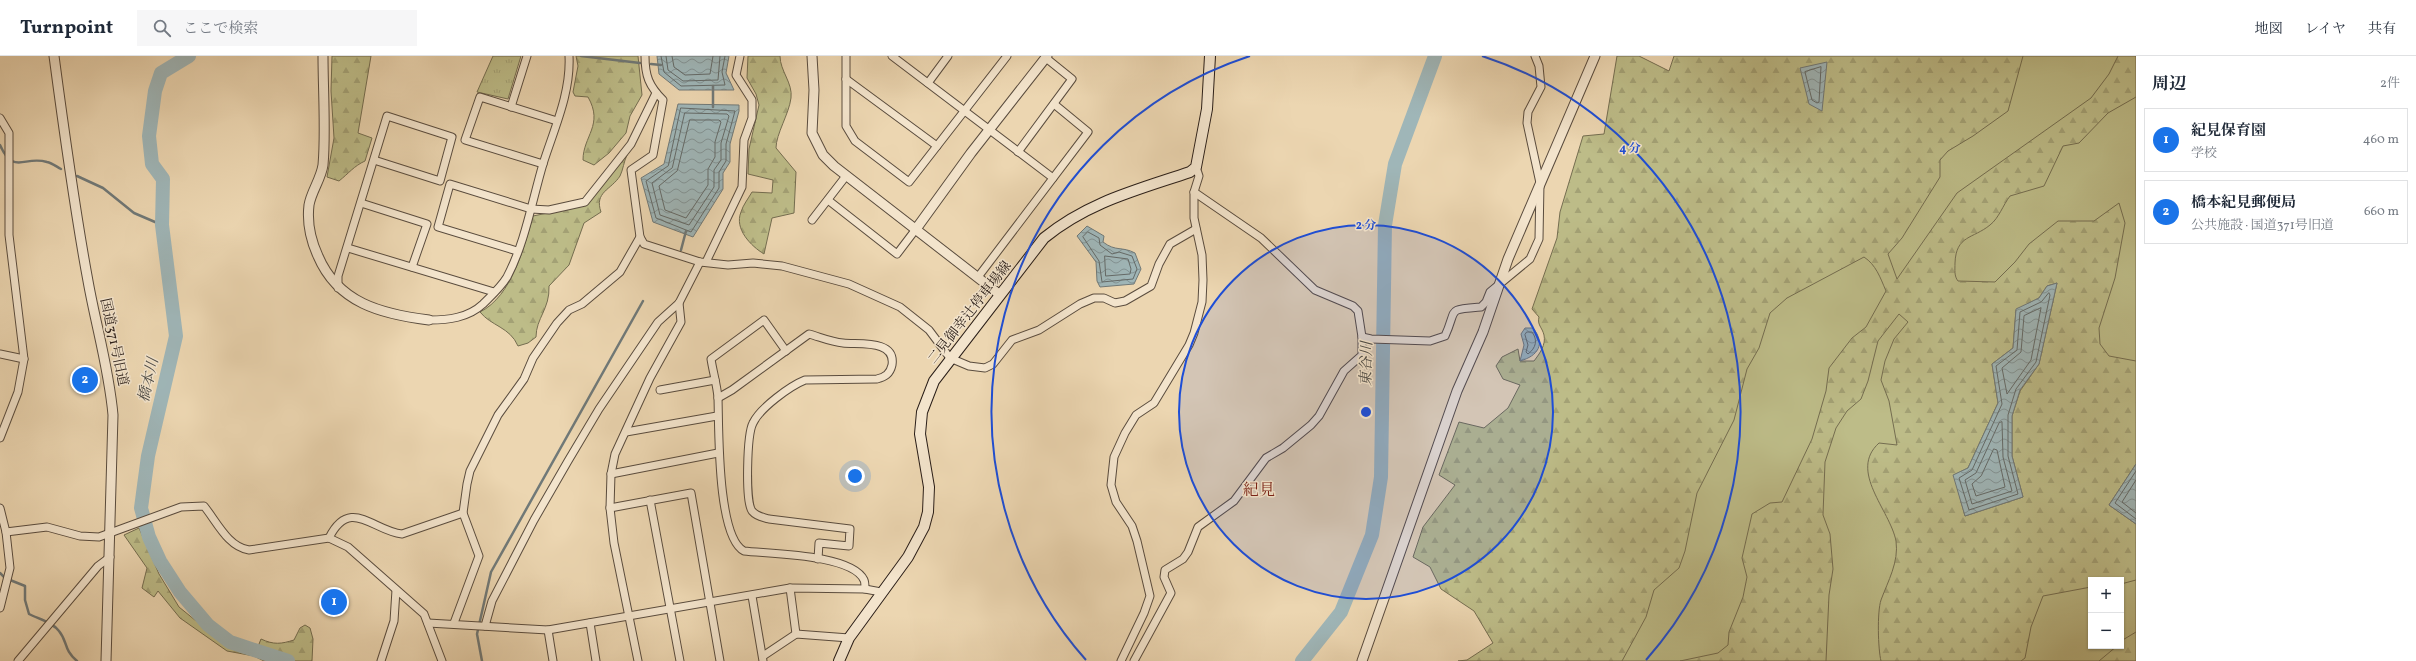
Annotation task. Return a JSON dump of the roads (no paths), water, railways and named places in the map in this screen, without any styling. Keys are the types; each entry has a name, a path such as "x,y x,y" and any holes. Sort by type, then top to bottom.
{"main road":[{"path":"1196,167 1207,110 1210,56"},
{"name":"二見御幸辻停車場線","path":"839,661 849,638 881,592 908,557 924,527 928,512 929,487 920,434 922,412 934,381 950,358 1044,238 1066,221 1103,202 1190,172 1196,167"}],"street":[{"name":"国道371号旧道","path":"54,56 67,154 88,282 110,382 113,415 106,661"},
{"path":"323,56 322,166 309,205 313,246 324,272 338,288 360,303 410,318 429,320 451,319 467,315 481,306 506,277 531,209 543,164 557,121 570,75 569,56"},
{"path":"512,107 527,56"},
{"path":"645,56 645,74 656,93 663,100 653,155 631,170 640,237 644,244 658,250 703,262 728,265 754,263 782,266 849,284 900,307 929,330 950,358 969,366 985,368 993,364 1012,340 1039,330 1080,304 1094,298 1104,298 1115,303 1125,301 1150,286 1159,264 1170,244 1196,229"},
{"path":"484,626 492,601 534,520 568,461 599,409 658,322 679,303 703,262 742,187 744,140 752,118 752,100 736,75 740,56"},
{"path":"812,56 814,90 812,133 823,155 846,176 1000,294"},
{"path":"846,56 846,126 855,141 909,182 1007,56"},
{"path":"893,56 1053,178"},
{"path":"928,83 948,56"},
{"path":"1362,337 1371,340 1430,341 1445,336 1451,314 1458,309 1481,307 1486,302 1490,292 1530,259 1534,252 1540,226 1540,183 1527,123 1528,112 1541,88 1540,66 1535,56"},
{"path":"1362,661 1454,399 1500,285 1508,259 1595,56"},
{"path":"828,200 897,254 989,130 1047,57 1072,79 1018,152"},
{"path":"846,79 937,146"},
{"path":"516,251 438,227 450,184 531,209 550,210 585,202 631,144 656,93"},
{"path":"543,164 465,140 480,97 557,121"},
{"path":"978,277 1088,132 1054,104"},
{"path":"338,288 338,276 348,248 361,203 387,116 452,137 440,181 374,160"},
{"path":"0,118 9,133 9,235 24,358 18,392 0,438"},
{"path":"1121,661 1144,613 1150,596 1132,526 1116,502 1111,485 1114,457 1124,433 1136,415 1154,403 1189,345 1194,333 1202,302 1203,280 1202,255 1196,229 1194,192 1199,176 1196,167"},
{"path":"812,220 846,176"},
{"path":"1134,661 1171,593 1164,577 1165,570 1183,559 1188,552 1198,527 1234,501 1266,458 1283,448 1319,416 1344,371 1362,355 1362,337 1358,311 1353,306 1315,290 1262,238 1194,192"},
{"path":"361,203 427,224 412,267"},
{"path":"457,624 479,556 463,513 470,471 498,415 524,379 545,339 569,310 582,304 620,272 640,237"},
{"path":"348,248 494,292"},
{"path":"638,661 614,543 610,508 611,474 615,454 650,378 681,322 679,303"},
{"path":"786,351 764,320 710,359 718,398 718,453 730,535 738,548 744,551 840,562 848,566 864,580 865,589"},
{"path":"718,398 732,390 809,334 842,343 882,346 888,351 892,361 888,374 877,379 805,380 797,383 761,412 750,429 749,504 752,511 757,516 769,519 850,529 848,546 819,543 818,559"},
{"path":"0,354 24,358"},
{"path":"660,390 715,380"},
{"path":"626,432 717,416"},
{"path":"611,474 718,453"},
{"path":"610,508 691,493 720,661"},
{"path":"650,500 680,661"},
{"path":"6,532 27,528 47,527 80,536 99,537 121,531 181,507 204,506 230,540 239,548 249,550 329,538 348,547 424,614 442,661"},
{"path":"0,508 6,532 10,568 0,608"},
{"path":"329,538 343,519 348,518 367,520 402,534 463,513"},
{"path":"18,661 43,628 98,566 110,557"},
{"path":"428,623 548,630 752,596 790,588 865,589 881,592"},
{"path":"790,588 796,634"},
{"path":"381,661 394,621 396,590"},
{"path":"752,596 763,658 796,634 849,638"},
{"path":"590,624 596,661"},
{"path":"548,630 553,661"}],"water":[{"path":"657,56 729,56 726,73 734,90 679,90 659,74"},
{"path":"1827,62 1822,111 1809,104 1800,68"},
{"path":"678,104 739,105 739,111 730,144 730,162 723,173 723,189 693,237 653,222 641,178 664,164"},
{"path":"1087,226 1104,236 1103,242 1108,245 1135,253 1141,269 1134,284 1100,287 1097,281 1096,262 1077,236"},
{"path":"2057,283 2039,364 2020,390 2012,416 2012,456 2023,497 1965,516 1953,475 1968,468 1998,403 1992,364 2013,348 2016,309 2039,298 2047,286"},
{"path":"1525,328 1533,328 1539,339 1539,344 1535,353 1520,361 1524,345 1521,334"},
{"path":"2136,464 2136,524 2109,505"}],"waterway":[{"name":"橋本川","path":"189,56 161,73 155,91 149,136 152,164 163,179 162,225 176,336 148,456 141,508 149,537 160,561 180,592 208,625 230,642 288,661"},
{"path":"581,56 640,63"},
{"name":"東谷川","path":"1302,661 1341,612 1372,535 1381,477 1385,225 1395,164 1435,56"},
{"path":"651,64 661,65"},
{"path":"713,86 713,107"},
{"path":"0,145 10,160 15,162 39,161 53,164 61,169"},
{"path":"77,176 103,188 134,213 162,225"},
{"path":"681,250 686,231"},
{"path":"482,661 477,634 491,572 643,301"},
{"path":"0,573 5,578 25,586 25,600 29,614 49,623 56,628 62,635 70,653 77,661"}],"place":[{"name":"橋本紀見郵便局","path":"85,380"},
{"name":"紀見保育園","path":"334,602"}],"district":[{"name":"紀見","path":"1259,489"}]}
